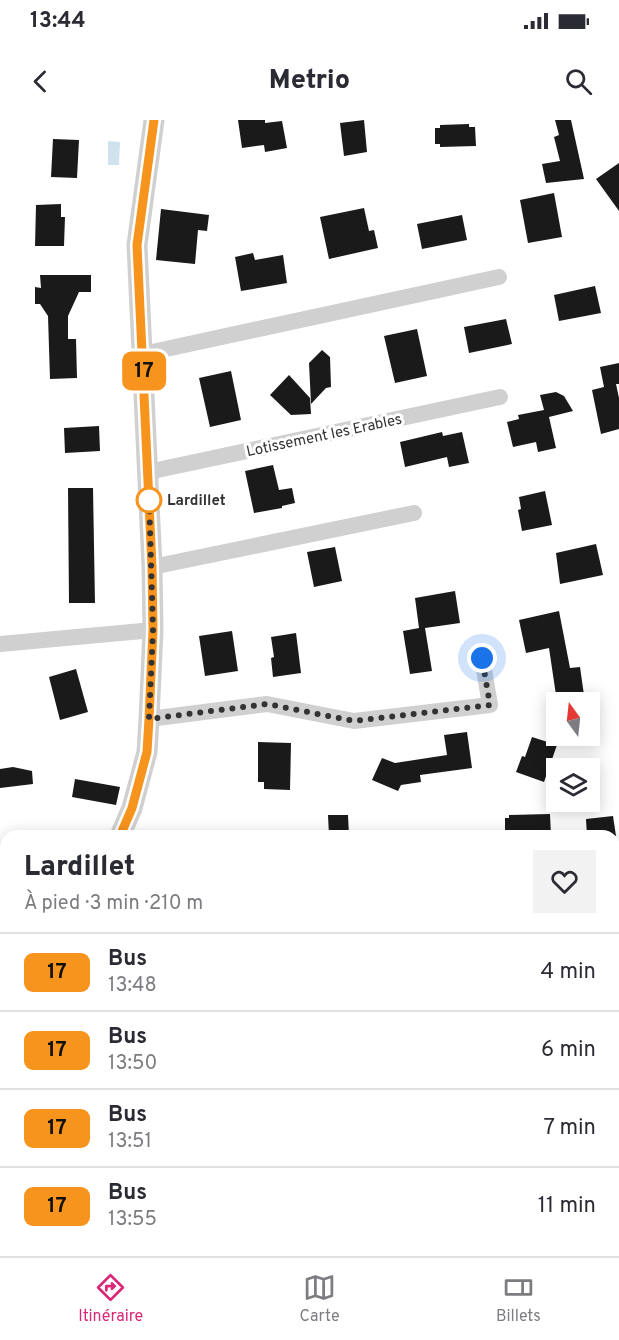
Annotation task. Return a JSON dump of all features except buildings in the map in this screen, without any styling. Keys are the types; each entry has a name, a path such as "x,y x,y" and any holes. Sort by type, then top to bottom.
{"street":[{"path":"123,830 132,808 147,752 153,630 137,245 154,120"},
{"path":"143,354 499,276"},
{"name":"Lotissement les Erables","path":"148,472 500,397"},
{"path":"152,567 414,513"},
{"path":"0,644 153,630"},
{"path":"149,719 267,704 354,721 490,705 482,658"}],"water":[{"path":"108,141 120,142 119,165 108,165"}],"bus line":[{"name":"17","path":"123,830 132,808 147,752 153,630 137,245 154,120"}],"place":[{"name":"Lardillet","path":"149,500"}],"route":[{"path":"149,500 149,495 153,630 149,719 267,704 354,721 490,705 482,658"}]}
